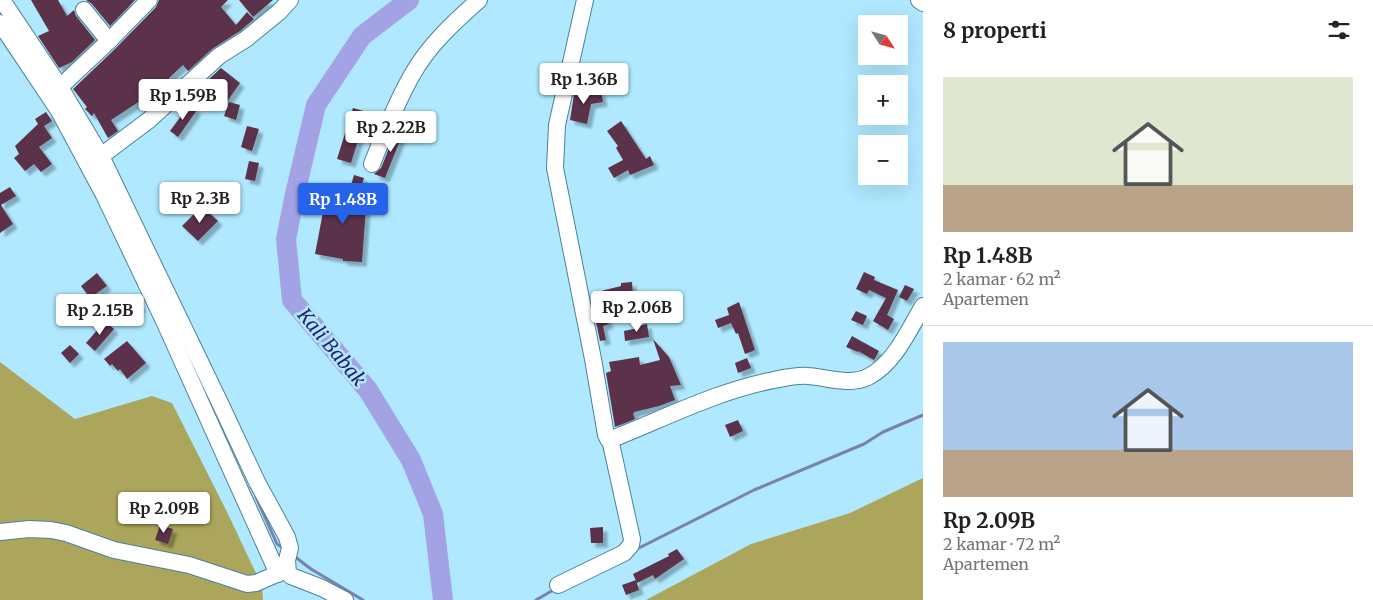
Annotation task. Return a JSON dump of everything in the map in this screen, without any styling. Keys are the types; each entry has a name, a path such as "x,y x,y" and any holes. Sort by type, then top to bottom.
{"street":[{"path":"0,532 28,529 66,533 114,550 189,565 247,584 256,584 285,563 287,537 256,482 171,317 60,87 2,0"},
{"path":"60,87 149,0"},
{"path":"94,160 143,125 219,56 246,39 279,12 290,0"},
{"path":"372,164 412,74 434,45 460,16 479,0"},
{"path":"558,585 624,553 631,546 632,539 610,439 606,435 555,168 557,125 585,0"},
{"path":"919,0 923,3"},
{"path":"84,10 109,41"},
{"path":"0,23 94,160"},
{"path":"610,439 731,391 773,380 805,375 859,381 869,377 880,370 896,352 923,306"},
{"path":"171,317 291,576 322,588 345,600"}],"shaded area":[{"path":"0,362 75,419 152,396 172,403 262,586 263,600 0,600"},
{"path":"923,478 923,600 646,600 751,544 850,513"}],"building":[{"path":"31,0 58,0 67,16 74,10 76,16 95,40 72,62 59,68 38,36 49,31"},
{"path":"86,0 135,0 110,26 92,4"},
{"path":"159,0 228,0 221,7 236,25 247,12 254,19 240,31 212,49 188,71 183,65 169,78 174,84 146,109 140,101 111,120 118,131 108,138 94,113 92,116 85,109 87,107 73,89 156,7"},
{"path":"239,0 273,0 253,17"},
{"path":"221,68 240,83 226,103 206,89 200,97 194,93"},
{"path":"575,88 581,88 581,94 601,91 603,102 591,104 587,124 570,120"},
{"path":"229,102 240,105 236,120 224,116"},
{"path":"189,105 197,110 178,137 170,131"},
{"path":"353,108 367,112 351,163 337,159"},
{"path":"46,112 52,121 44,126 52,138 39,147 52,164 41,172 34,164 25,171 14,158 19,154 15,146 38,124 35,119"},
{"path":"621,121 646,159 650,156 654,165 630,175 628,170 614,178 608,168 623,160 616,148 618,146 607,131"},
{"path":"247,126 259,129 252,151 241,147"},
{"path":"398,126 405,128 385,178 374,174 381,168"},
{"path":"249,161 259,163 255,181 245,179"},
{"path":"354,175 364,178 355,208 366,208 362,262 343,261 343,259 315,254 327,191 348,195"},
{"path":"10,187 16,196 1,205 13,224 0,233 0,193"},
{"path":"202,206 218,221 198,241 182,226"},
{"path":"864,272 875,277 874,280 898,290 887,315 894,319 888,330 873,321 886,298 869,290 867,294 856,289"},
{"path":"97,273 107,286 90,298 81,286"},
{"path":"632,282 632,305 606,308 601,291 621,286 621,283"},
{"path":"905,285 914,289 907,301 899,297"},
{"path":"132,295 141,307 130,315 121,303"},
{"path":"739,302 755,350 745,354 738,333 736,334 731,323 718,328 715,320 729,315 727,308"},
{"path":"856,311 867,316 863,325 851,320"},
{"path":"606,314 609,324 603,326 606,340 600,341 595,317"},
{"path":"105,321 114,329 95,351 86,343"},
{"path":"647,324 649,337 625,341 624,331"},
{"path":"852,336 879,351 874,360 846,347"},
{"path":"653,339 669,357 681,385 670,386 675,400 634,412 635,419 615,427 606,373 611,371 609,362 639,357 640,365 660,360"},
{"path":"127,341 146,363 127,379 120,369 118,371 112,364 110,366 104,359"},
{"path":"70,345 79,354 70,363 61,353"},
{"path":"747,358 751,368 738,373 735,363"},
{"path":"738,420 743,431 730,437 725,425"},
{"path":"160,525 173,529 168,544 155,540"},
{"path":"603,527 603,543 591,543 590,528"},
{"path":"677,549 684,559 655,579 653,575 637,583 633,574 669,556 668,554"},
{"path":"636,580 639,590 626,595 622,585"}],"waterway":[{"name":"Kali Babak","path":"409,0 362,36 316,105 286,239 292,300 368,390 411,460 433,514 443,600"},
{"path":"635,550 754,490 864,444 883,432 923,415"},
{"path":"256,497 277,544 283,548"},
{"path":"294,556 311,569 363,600"},
{"path":"536,600 555,589"}]}
